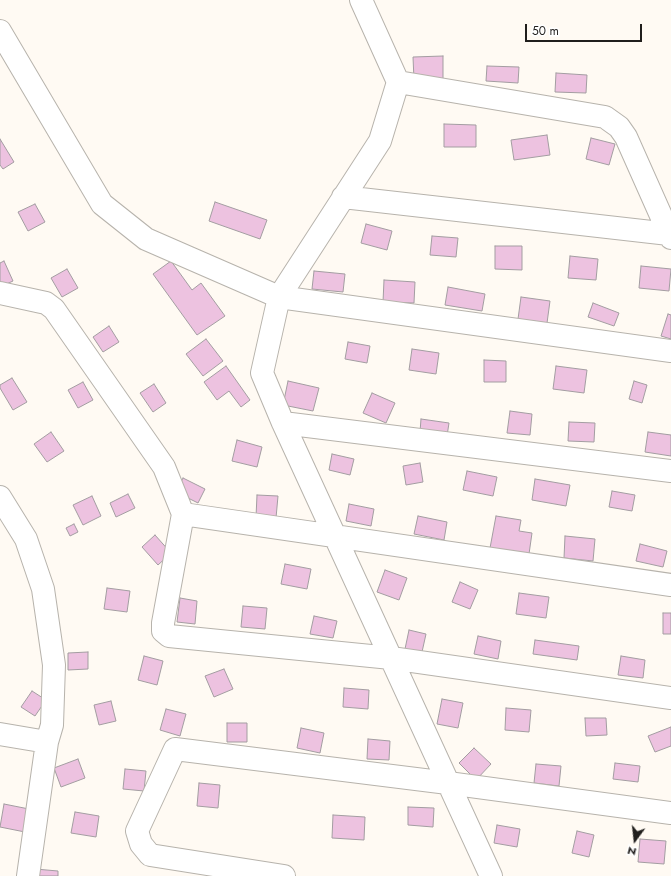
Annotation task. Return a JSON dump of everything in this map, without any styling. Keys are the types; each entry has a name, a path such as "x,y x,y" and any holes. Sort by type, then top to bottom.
{"street":[{"path":"361,0 398,82 380,141 279,297 262,373 283,423 491,876"},
{"path":"0,30 102,204 146,239 279,297 671,351"},
{"path":"398,82 605,117 619,128 626,137 670,236"},
{"path":"343,198 670,236"},
{"path":"0,293 46,303 54,309 164,467 183,514 163,623 163,631 169,636 391,658 671,698"},
{"path":"283,423 671,471"},
{"path":"0,497 26,540 43,589 54,665 52,725 47,742 28,876"},
{"path":"183,514 671,585"},
{"path":"0,734 47,742"},
{"path":"284,876 150,855 142,844 137,831 175,750 671,812"}],"building":[{"path":"443,56 443,79 414,80 413,57"},
{"path":"487,66 519,67 518,83 486,81"},
{"path":"556,73 587,75 586,93 555,92"},
{"path":"444,124 476,125 476,147 444,147"},
{"path":"547,135 550,155 514,160 511,140"},
{"path":"591,138 615,144 609,165 586,159"},
{"path":"0,139 14,162 3,169 0,165"},
{"path":"215,202 267,220 260,239 209,221"},
{"path":"35,204 45,222 28,231 18,212"},
{"path":"366,224 392,231 387,250 361,243"},
{"path":"432,236 458,238 456,257 430,255"},
{"path":"495,246 522,246 522,270 495,269"},
{"path":"570,256 598,259 596,280 568,278"},
{"path":"4,261 13,281 0,287 0,263"},
{"path":"171,261 192,290 201,283 225,316 197,335 153,274"},
{"path":"641,266 671,269 669,291 639,288"},
{"path":"67,269 78,288 62,297 51,278"},
{"path":"314,271 345,274 343,292 312,289"},
{"path":"384,280 415,282 414,303 383,302"},
{"path":"448,287 485,294 482,311 445,305"},
{"path":"521,297 550,301 547,323 518,319"},
{"path":"593,303 619,313 614,326 588,317"},
{"path":"668,314 671,315 671,339 661,336"},
{"path":"109,326 119,342 103,352 93,337"},
{"path":"206,339 223,361 203,376 186,354"},
{"path":"348,342 370,346 367,363 345,359"},
{"path":"412,349 439,353 436,374 409,370"},
{"path":"484,360 506,361 506,382 484,382"},
{"path":"226,366 250,400 241,407 229,391 217,400 204,382"},
{"path":"556,366 587,370 584,393 553,389"},
{"path":"12,378 27,402 13,410 0,388 0,385"},
{"path":"288,381 319,388 313,411 283,405"},
{"path":"634,381 647,385 642,403 629,399"},
{"path":"83,382 93,400 78,408 68,390"},
{"path":"154,384 166,403 153,412 140,393"},
{"path":"372,393 395,403 386,423 363,413"},
{"path":"510,411 532,414 530,435 507,433"},
{"path":"421,419 449,423 447,436 420,432"},
{"path":"569,422 595,423 594,442 568,441"},
{"path":"51,432 64,451 47,462 34,444"},
{"path":"648,432 671,435 671,456 645,452"},
{"path":"237,440 262,447 257,467 232,461"},
{"path":"332,454 354,459 350,475 329,470"},
{"path":"420,463 423,482 406,485 403,466"},
{"path":"467,471 497,477 493,496 463,490"},
{"path":"183,478 205,489 198,503 176,492"},
{"path":"535,479 570,485 566,506 532,500"},
{"path":"612,491 635,495 632,511 609,507"},
{"path":"128,494 135,508 116,517 110,503"},
{"path":"257,495 278,496 276,518 256,517"},
{"path":"92,496 101,516 83,525 73,505"},
{"path":"349,504 374,509 371,526 346,521"},
{"path":"418,516 447,522 444,540 414,534"},
{"path":"496,516 521,520 519,531 532,533 529,554 490,548"},
{"path":"74,524 78,532 70,536 66,528"},
{"path":"155,535 171,553 158,565 142,547"},
{"path":"565,536 595,539 593,561 564,558"},
{"path":"640,544 667,551 663,567 636,561"},
{"path":"285,564 311,569 307,589 281,584"},
{"path":"385,570 407,578 399,600 377,592"},
{"path":"460,582 478,590 470,609 452,602"},
{"path":"107,588 130,591 127,612 104,609"},
{"path":"519,593 549,597 546,618 516,614"},
{"path":"180,598 197,601 195,624 177,622"},
{"path":"243,606 267,608 265,629 241,627"},
{"path":"663,613 671,613 671,634 663,634"},
{"path":"314,616 337,621 333,638 310,634"},
{"path":"409,630 426,634 422,652 405,649"},
{"path":"478,636 501,641 498,659 474,654"},
{"path":"535,640 579,646 577,660 533,654"},
{"path":"88,652 88,669 68,670 68,653"},
{"path":"144,656 163,661 157,685 138,680"},
{"path":"621,656 645,660 643,678 618,675"},
{"path":"224,669 233,689 214,697 205,676"},
{"path":"344,688 369,690 368,709 343,707"},
{"path":"32,691 46,700 35,716 21,707"},
{"path":"442,699 463,703 458,728 437,724"},
{"path":"111,701 116,721 99,725 94,705"},
{"path":"506,708 531,710 529,732 505,730"},
{"path":"166,709 186,714 180,736 160,730"},
{"path":"585,718 606,718 607,735 586,736"},
{"path":"227,723 247,723 247,742 227,742"},
{"path":"671,727 671,746 655,752 648,736"},
{"path":"301,728 324,733 320,753 297,748"},
{"path":"368,739 390,741 389,760 367,759"},
{"path":"474,748 491,764 476,780 459,763"},
{"path":"78,759 85,778 61,787 54,768"},
{"path":"615,763 640,766 638,782 613,779"},
{"path":"536,764 561,766 559,786 534,783"},
{"path":"125,769 146,771 144,791 123,789"},
{"path":"199,783 220,785 218,808 197,806"},
{"path":"4,804 29,809 25,832 0,827"},
{"path":"408,807 434,808 433,827 408,825"},
{"path":"75,812 99,816 96,837 71,833"},
{"path":"333,815 365,817 364,840 332,838"},
{"path":"497,825 520,829 517,847 494,843"},
{"path":"577,831 594,835 589,857 572,853"},
{"path":"640,839 666,841 664,864 638,862"},
{"path":"35,869 58,871 58,876 34,876"}]}
